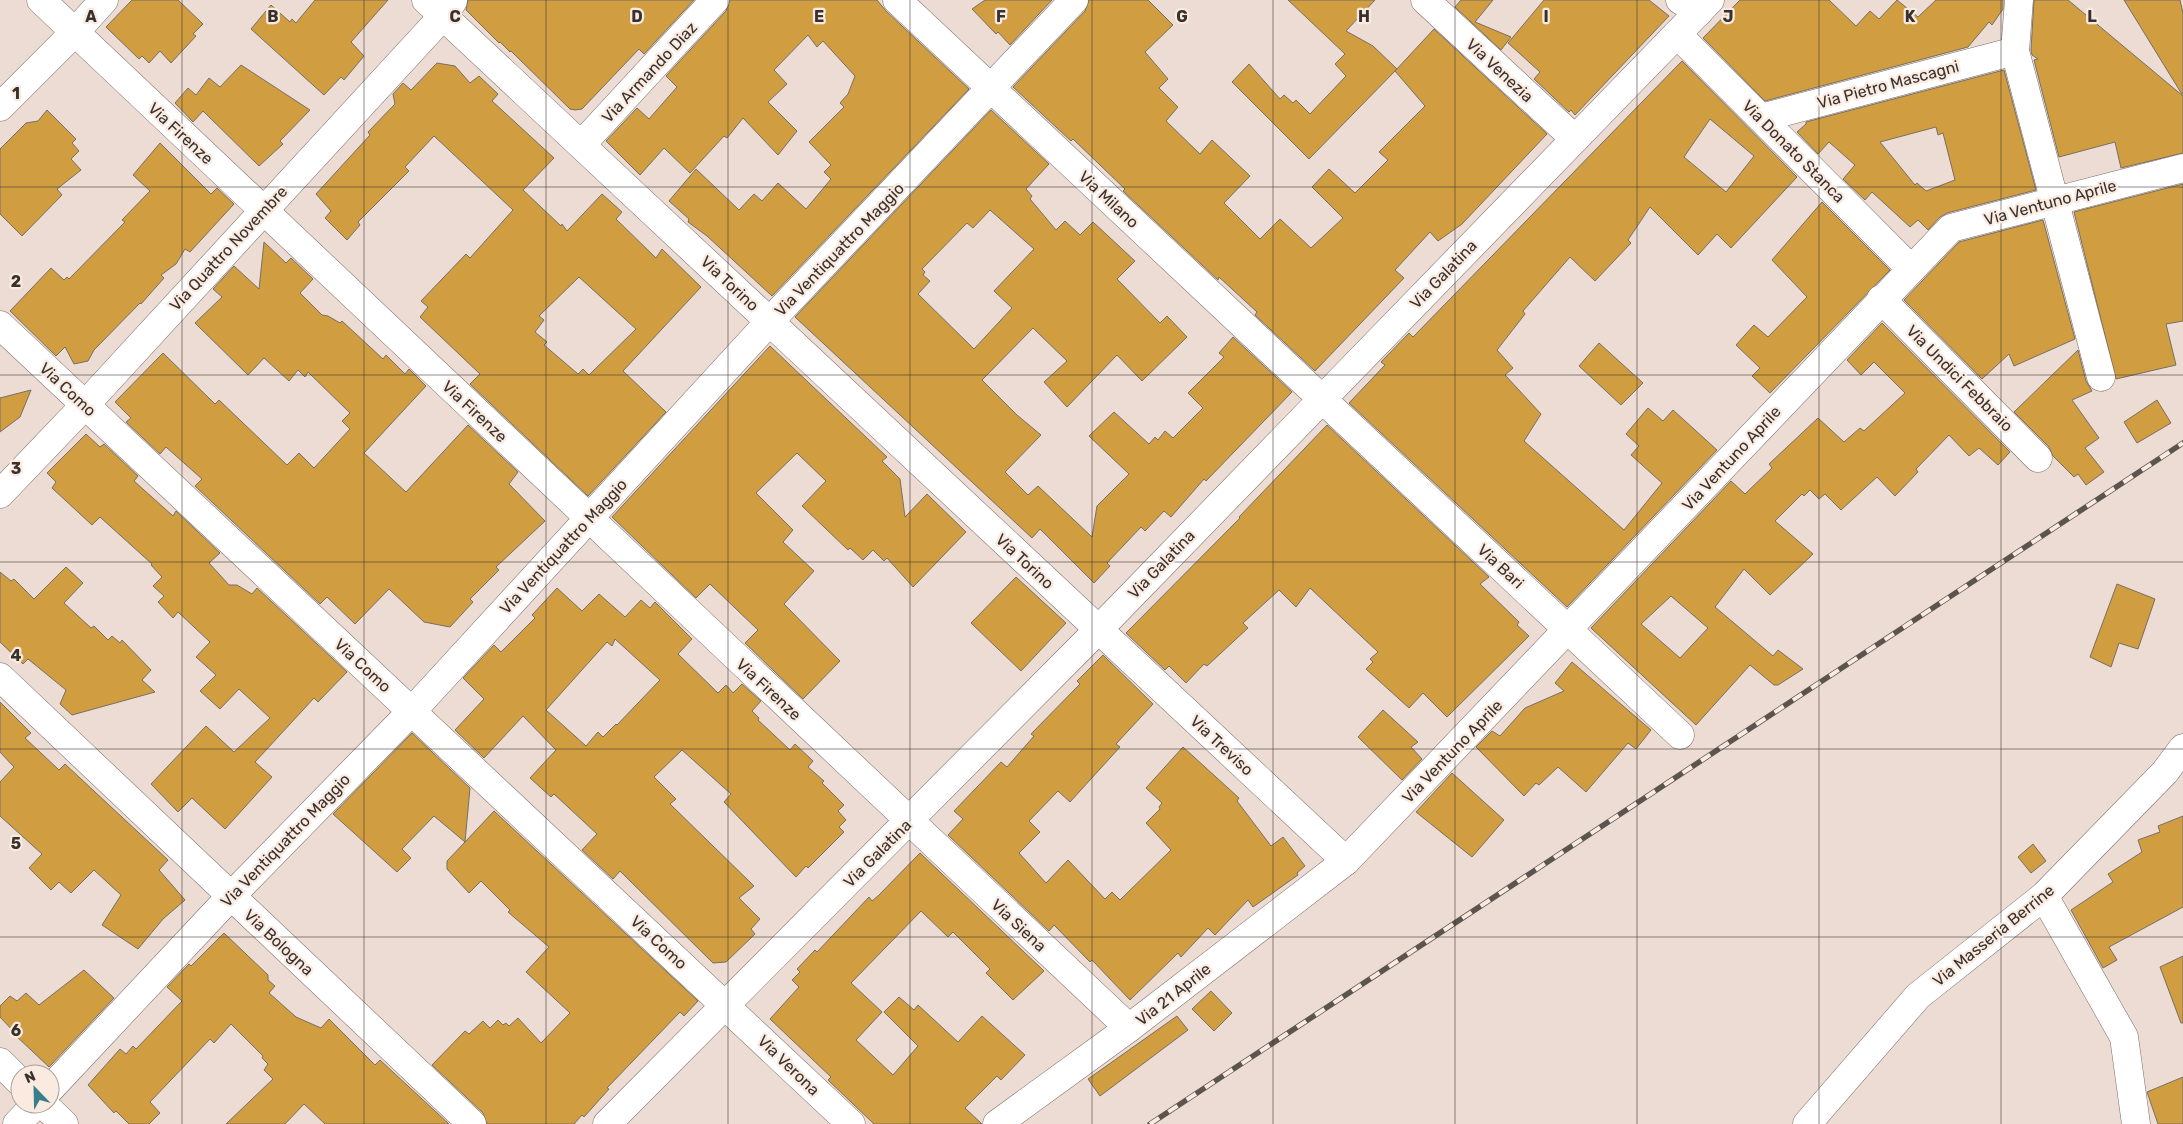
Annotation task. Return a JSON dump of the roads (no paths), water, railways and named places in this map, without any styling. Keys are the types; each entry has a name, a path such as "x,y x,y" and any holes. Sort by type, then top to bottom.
{"street":[{"name":"Via Firenze","path":"41,0 909,821"},
{"path":"0,107 75,32 104,0"},
{"name":"Via Armando Diaz","path":"582,144 715,0"},
{"name":"Via Milano","path":"897,0 1321,399"},
{"name":"Via Ventiquattro Maggio","path":"60,1078 231,896 412,711 770,321 1074,0"},
{"name":"Via Venezia","path":"1425,0 1575,139"},
{"path":"2019,0 2015,51 2101,377"},
{"name":"Via Galatina","path":"608,1124 1098,630 1677,34 1696,4"},
{"name":"Via Torino","path":"441,5 582,144 1098,630"},
{"name":"Via Quattro Novembre","path":"0,494 85,405 263,210 441,5"},
{"name":"Via Donato Stanca","path":"1677,34 1911,269"},
{"name":"Via Pietro Mascagni","path":"1761,118 2015,51"},
{"name":"Via Ventuno Aprile","path":"1346,861 1950,228 2055,199 2183,168"},
{"name":"Via Undici Febbraio","path":"1881,299 2038,458"},
{"name":"Via Como","path":"0,325 727,1006"},
{"name":"Via Bari","path":"1321,399 1680,735"},
{"name":"Via Treviso","path":"1098,630 1346,861"},
{"name":"Via Bologna","path":"0,677 472,1124"},
{"name":"Via Masseria Berrine","path":"1807,1124 1918,996 2044,896 2165,772 2183,748"},
{"name":"Via Siena","path":"909,821 1129,1028"},
{"name":"Via 21 Aprile","path":"997,1124 1129,1028 1346,861"},
{"path":"2044,896 2124,1037 2136,1124"},
{"name":"Via Verona","path":"727,1006 851,1124"},
{"path":"0,1062 10,1072"},
{"path":"17,1124 26,1114"},
{"path":"54,1114 64,1124"}],"railway":[{"path":"1150,1124 2183,443"}]}
